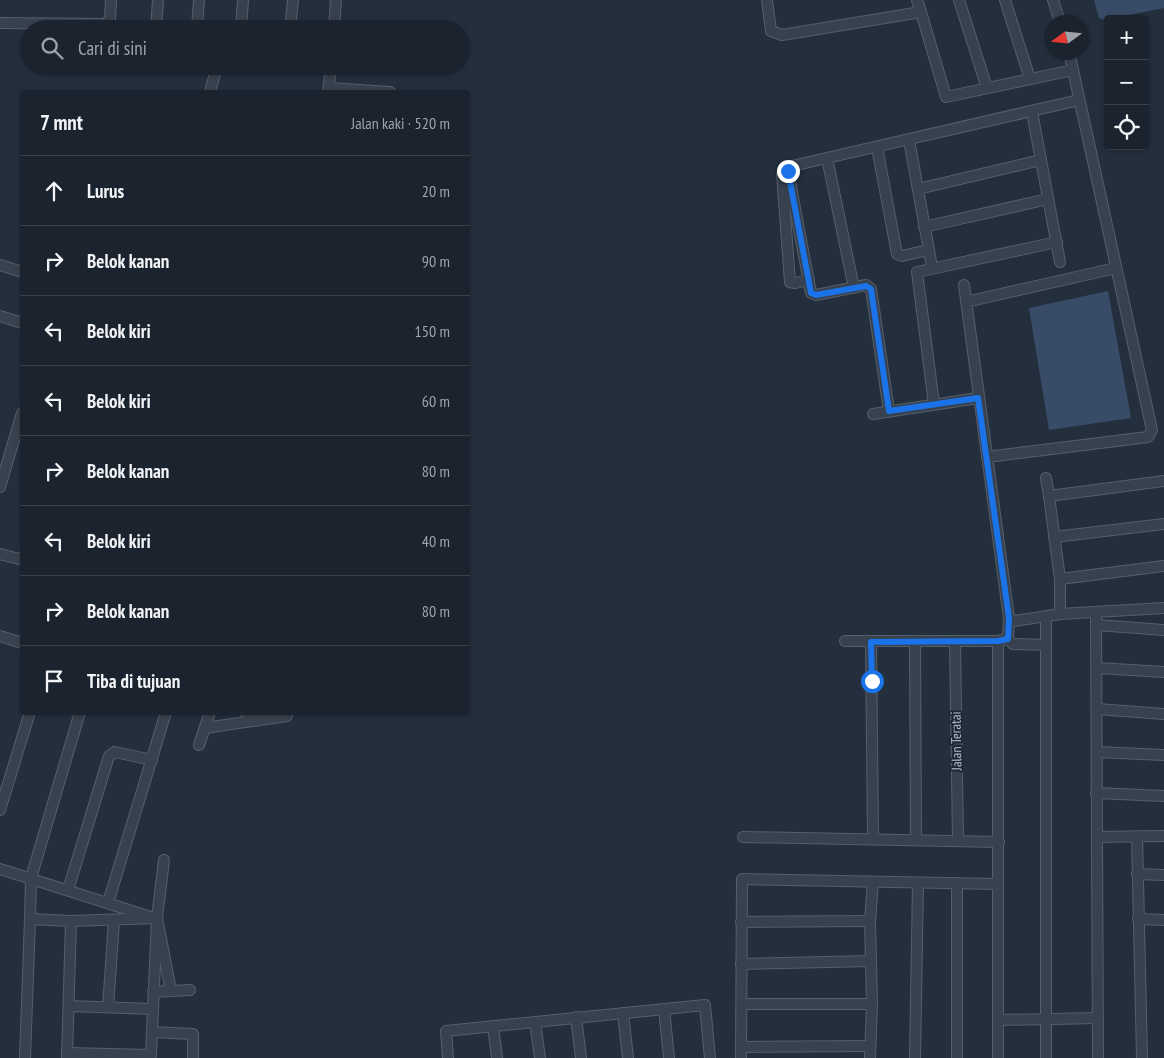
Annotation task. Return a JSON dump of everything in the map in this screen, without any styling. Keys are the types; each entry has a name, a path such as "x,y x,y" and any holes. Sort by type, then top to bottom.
{"street":[{"path":"109,20 111,0"},
{"path":"157,20 158,0"},
{"path":"198,20 199,0"},
{"path":"242,20 243,0"},
{"path":"291,20 293,0"},
{"path":"335,20 336,0"},
{"path":"768,0 771,31 782,35 921,12"},
{"path":"917,0 946,97 1073,70"},
{"path":"959,0 987,88"},
{"path":"1005,0 1030,79"},
{"path":"1053,0 1058,15"},
{"path":"0,23 20,23"},
{"path":"987,457 1148,437 1151,434 1152,424 1071,60"},
{"path":"210,90 214,75"},
{"path":"329,90 330,75"},
{"path":"809,280 795,283 790,282 782,174 792,166 1080,100"},
{"path":"1032,112 1060,262"},
{"path":"909,140 932,268"},
{"path":"877,147 897,254 902,256 928,250"},
{"path":"828,158 854,288"},
{"path":"918,189 1041,160"},
{"path":"788,171 811,293 816,295 866,286 871,289 889,411"},
{"path":"924,227 1048,199"},
{"path":"934,404 916,274 919,270 1057,242"},
{"path":"0,265 20,271"},
{"path":"966,302 1116,268"},
{"path":"964,285 1009,618 1003,640 998,842 998,1058"},
{"path":"0,316 20,322"},
{"path":"873,414 978,398"},
{"path":"0,487 20,419"},
{"path":"1046,478 1060,580 1060,614"},
{"path":"1049,496 1164,481"},
{"path":"1054,537 1164,524"},
{"path":"0,554 20,558"},
{"path":"1060,580 1164,566"},
{"path":"1009,618 1014,621 1060,614 1164,608"},
{"path":"1096,612 1098,1058"},
{"path":"1046,616 1046,1058"},
{"path":"1097,625 1164,630"},
{"path":"1,639 20,643"},
{"path":"845,642 1003,640 1013,644 1046,645"},
{"path":"915,641 916,839"},
{"name":"Jalan Teratai","path":"955,641 958,840"},
{"path":"871,642 873,839"},
{"path":"1097,668 1164,672"},
{"path":"1097,709 1164,714"},
{"path":"0,810 29,715"},
{"path":"26,1058 31,878 79,715"},
{"path":"108,903 165,715"},
{"path":"199,745 209,715"},
{"path":"205,728 249,715 287,716"},
{"path":"68,890 109,756 116,752 152,760"},
{"path":"1097,752 1164,755"},
{"path":"1096,793 1164,796"},
{"path":"1138,836 1137,874 1142,1058"},
{"path":"1097,837 1164,836"},
{"path":"743,837 998,842"},
{"path":"71,921 67,1056 151,1055 157,918 164,860"},
{"path":"0,869 157,918"},
{"path":"1137,874 1164,875"},
{"path":"870,1046 741,1053 742,879 998,884"},
{"path":"870,1058 872,1004 870,921 873,882"},
{"path":"915,1058 918,883"},
{"path":"957,883 957,1058"},
{"path":"30,919 114,921 157,918"},
{"path":"157,918 171,991"},
{"path":"1138,919 1164,920"},
{"path":"108,1007 114,921"},
{"path":"741,922 870,921"},
{"path":"741,964 871,961"},
{"path":"153,992 190,990"},
{"path":"742,1004 872,1004"},
{"path":"448,1058 446,1031 705,1005 710,1058"},
{"path":"69,1006 153,1009"},
{"path":"664,1009 669,1058"},
{"path":"623,1013 628,1058"},
{"path":"576,1017 580,1058"},
{"path":"998,1020 1098,1018"},
{"path":"536,1022 540,1058"},
{"path":"493,1026 497,1058"},
{"path":"152,1032 193,1034 193,1058"}],"water":[{"path":"1094,0 1164,0 1164,8 1129,15 1104,15 1104,20 1099,18"},
{"path":"1108,291 1131,418 1049,430 1029,308"}],"route":[{"path":"788,171 811,293 816,295 866,286 871,289 889,411 978,398 1007,615 1009,618 1008,639 998,641 871,642 872,681"}]}
